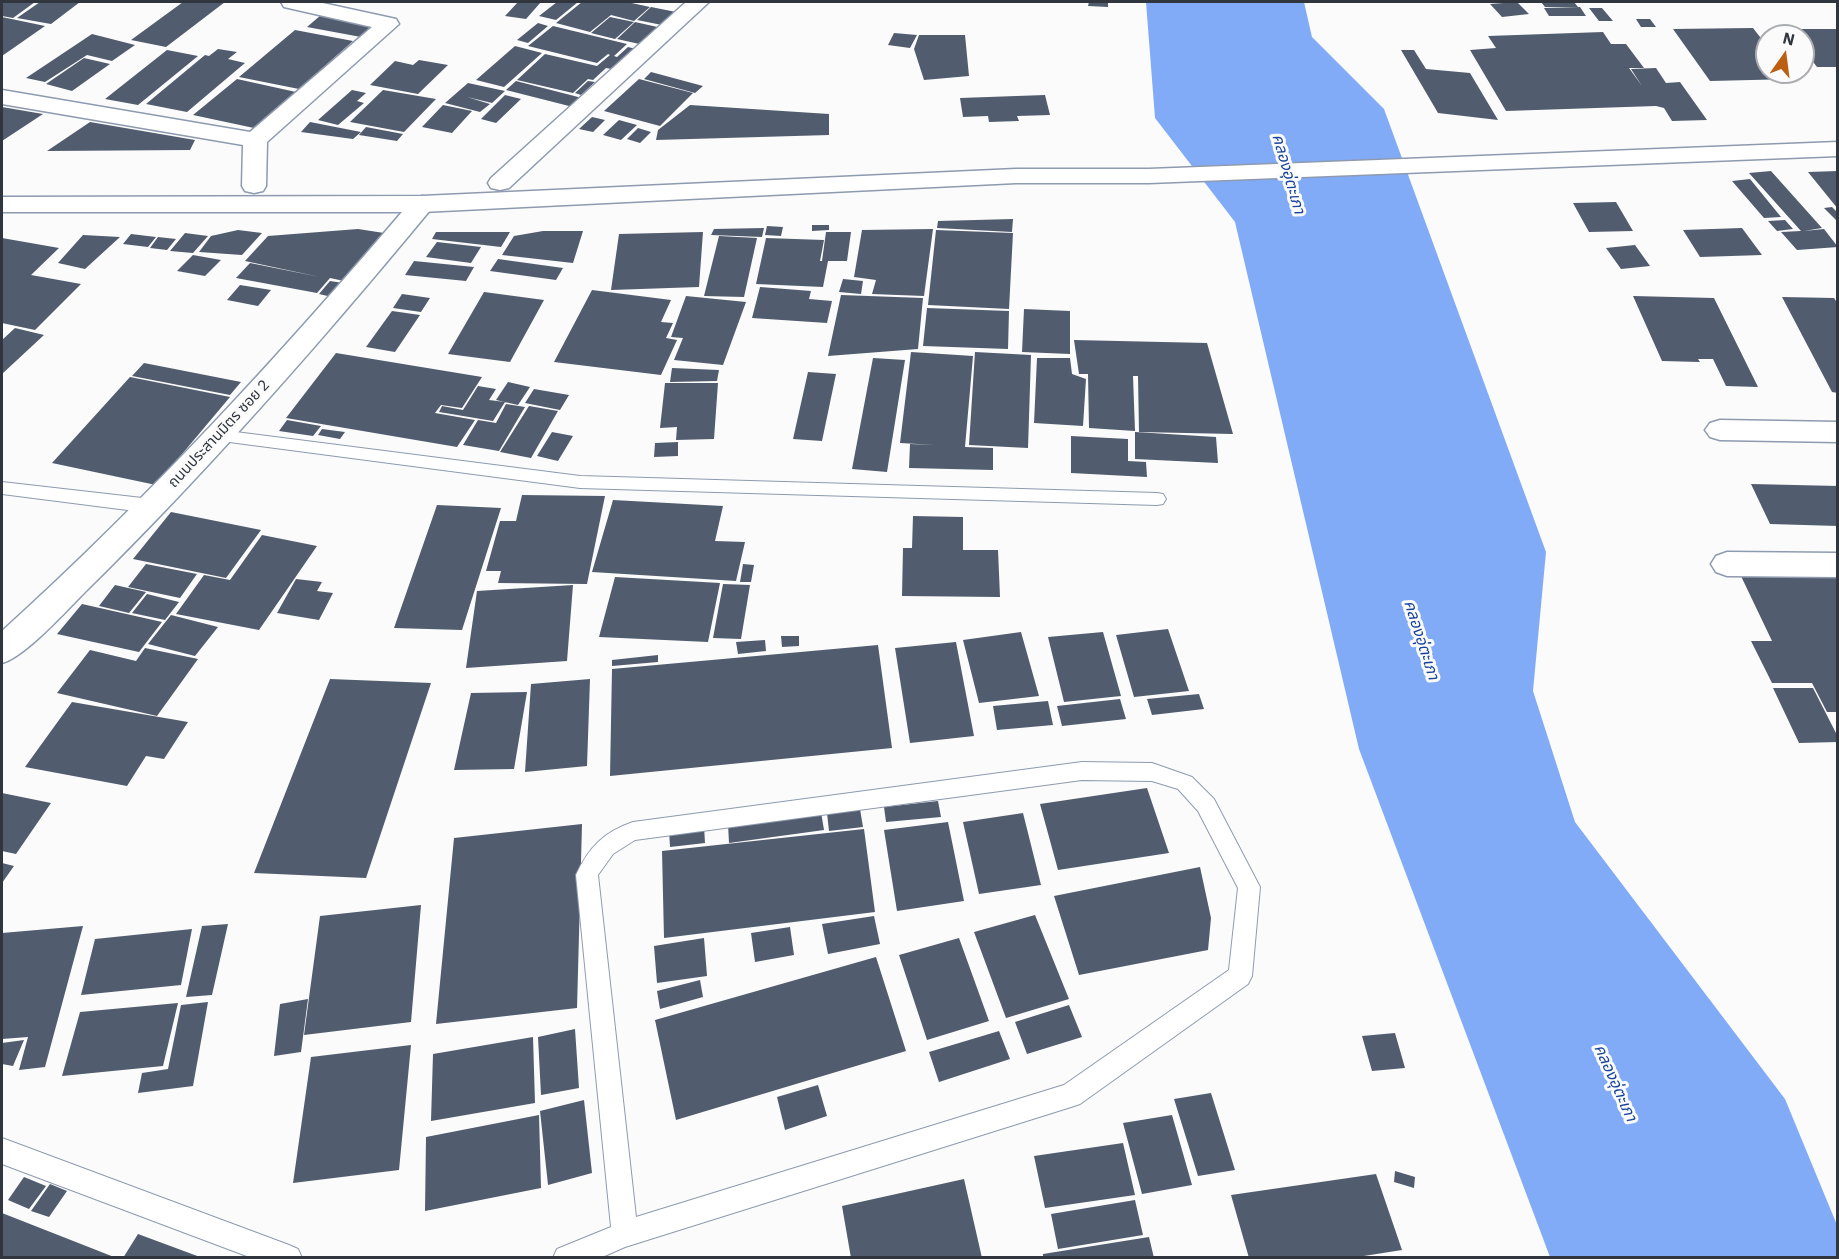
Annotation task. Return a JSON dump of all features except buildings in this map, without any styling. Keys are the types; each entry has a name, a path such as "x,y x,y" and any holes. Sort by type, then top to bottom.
{"main road":[{"path":"254,186 255,140 388,24 292,2"},
{"path":"500,183 698,2"},
{"path":"2,97 255,140"},
{"path":"2,205 81,196 254,186 500,183 1014,170 1149,176 1838,149"},
{"path":"2,185 81,196 422,204 1014,170"},
{"name":"ถนนประสานมิตร ซอย 2","path":"2,650 69,590 220,436 331,314 422,204"},
{"path":"1720,430 1838,432"},
{"path":"1727,564 1838,565"}],"lane":[{"path":"220,436 580,482 1156,499"},
{"path":"2,488 151,506"},
{"path":"566,1257 625,1234 1071,1095 1240,976 1249,887 1206,805 1185,783 1152,772 1082,771 633,831 616,838 597,854 587,875 625,1234"},
{"path":"2,1151 289,1257"}],"water":[{"name":"คลองอุ่ตะเภา","path":"1146,2 1304,2 1312,37 1384,109 1546,552 1533,691 1575,822 1785,1099 1837,1225 1837,1257 1550,1257 1359,749 1235,222 1155,118"}]}
